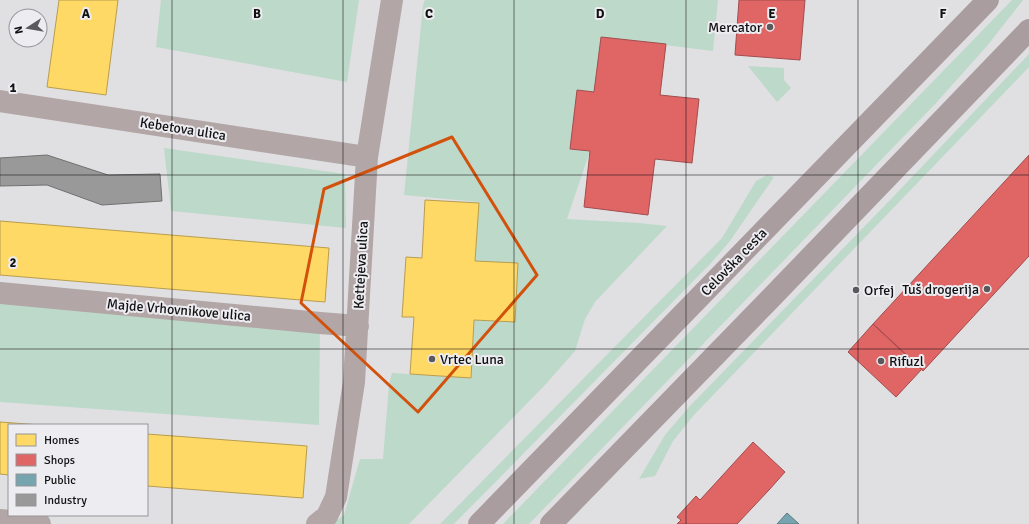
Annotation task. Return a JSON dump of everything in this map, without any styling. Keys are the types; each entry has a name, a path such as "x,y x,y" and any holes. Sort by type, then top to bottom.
{"main road":[{"name":"Celovška cesta","path":"479,524 988,0"},
{"path":"551,524 1029,30"}],"street":[{"name":"Kettejeva ulica","path":"317,524 327,516 336,497 354,382 367,157 392,0"},
{"name":"Kebetova ulica","path":"0,101 367,157"},
{"name":"Majde Vrhovnikove ulica","path":"0,293 358,326"},
{"path":"0,520 40,524"}],"highlighted area":[{"path":"452,137 537,275 418,412 301,303 324,189"}],"green space":[{"path":"161,0 359,0 347,82 156,47"},
{"path":"425,0 718,0 713,51 601,37 594,92 577,90 570,148 590,151 567,219 667,226 595,302 585,319 575,351 545,385 409,524 332,524 344,515 360,459 383,459 389,384 392,373 471,378 474,320 515,322 518,264 475,261 478,202 404,195 423,5"},
{"path":"1012,0 1023,0 987,46 936,103 529,524 503,524"},
{"path":"1029,54 1029,67 694,415 673,441 655,476 639,479 665,435 688,408 893,197"},
{"path":"748,66 784,68 784,80 791,88 777,102"},
{"path":"164,148 345,174 346,228 171,211"},
{"path":"767,175 774,177 730,241 712,262 454,524 440,524 722,238 756,181"},
{"path":"0,293 320,323 319,425 0,402"}],"building: Homes":[{"path":"59,0 118,0 106,95 47,87"},
{"path":"425,200 479,203 475,261 518,263 515,322 474,320 471,378 410,374 414,317 402,317 406,257 422,258"},
{"path":"0,221 329,248 325,302 0,275"},
{"path":"0,422 27,424 8,424 8,475 0,474"},
{"path":"148,434 307,446 303,498 148,486"}],"building: Shops":[{"name":"Mercator","path":"739,0 805,0 800,60 735,55"},
{"path":"601,37 666,44 660,95 699,99 692,163 655,159 648,215 584,207 590,151 570,149 577,90 594,92"},
{"path":"1029,155 1029,256 923,371 873,324"},
{"path":"873,324 922,369 896,397 848,352"},
{"path":"753,442 785,472 769,490 737,524 677,524 681,520 677,517 696,496 700,500"}],"building: Public":[{"path":"787,513 799,524 777,524"}],"building: Industry":[{"path":"47,155 108,175 160,174 162,201 102,205 47,185 0,186 0,158"}],"place":[{"name":"Mercator","path":"770,27"},
{"name":"Tuš drogerija","path":"987,289"},
{"name":"Orfej","path":"856,290"},
{"name":"Vrtec Luna","path":"432,359"},
{"name":"Rifuzl","path":"881,361"}]}
